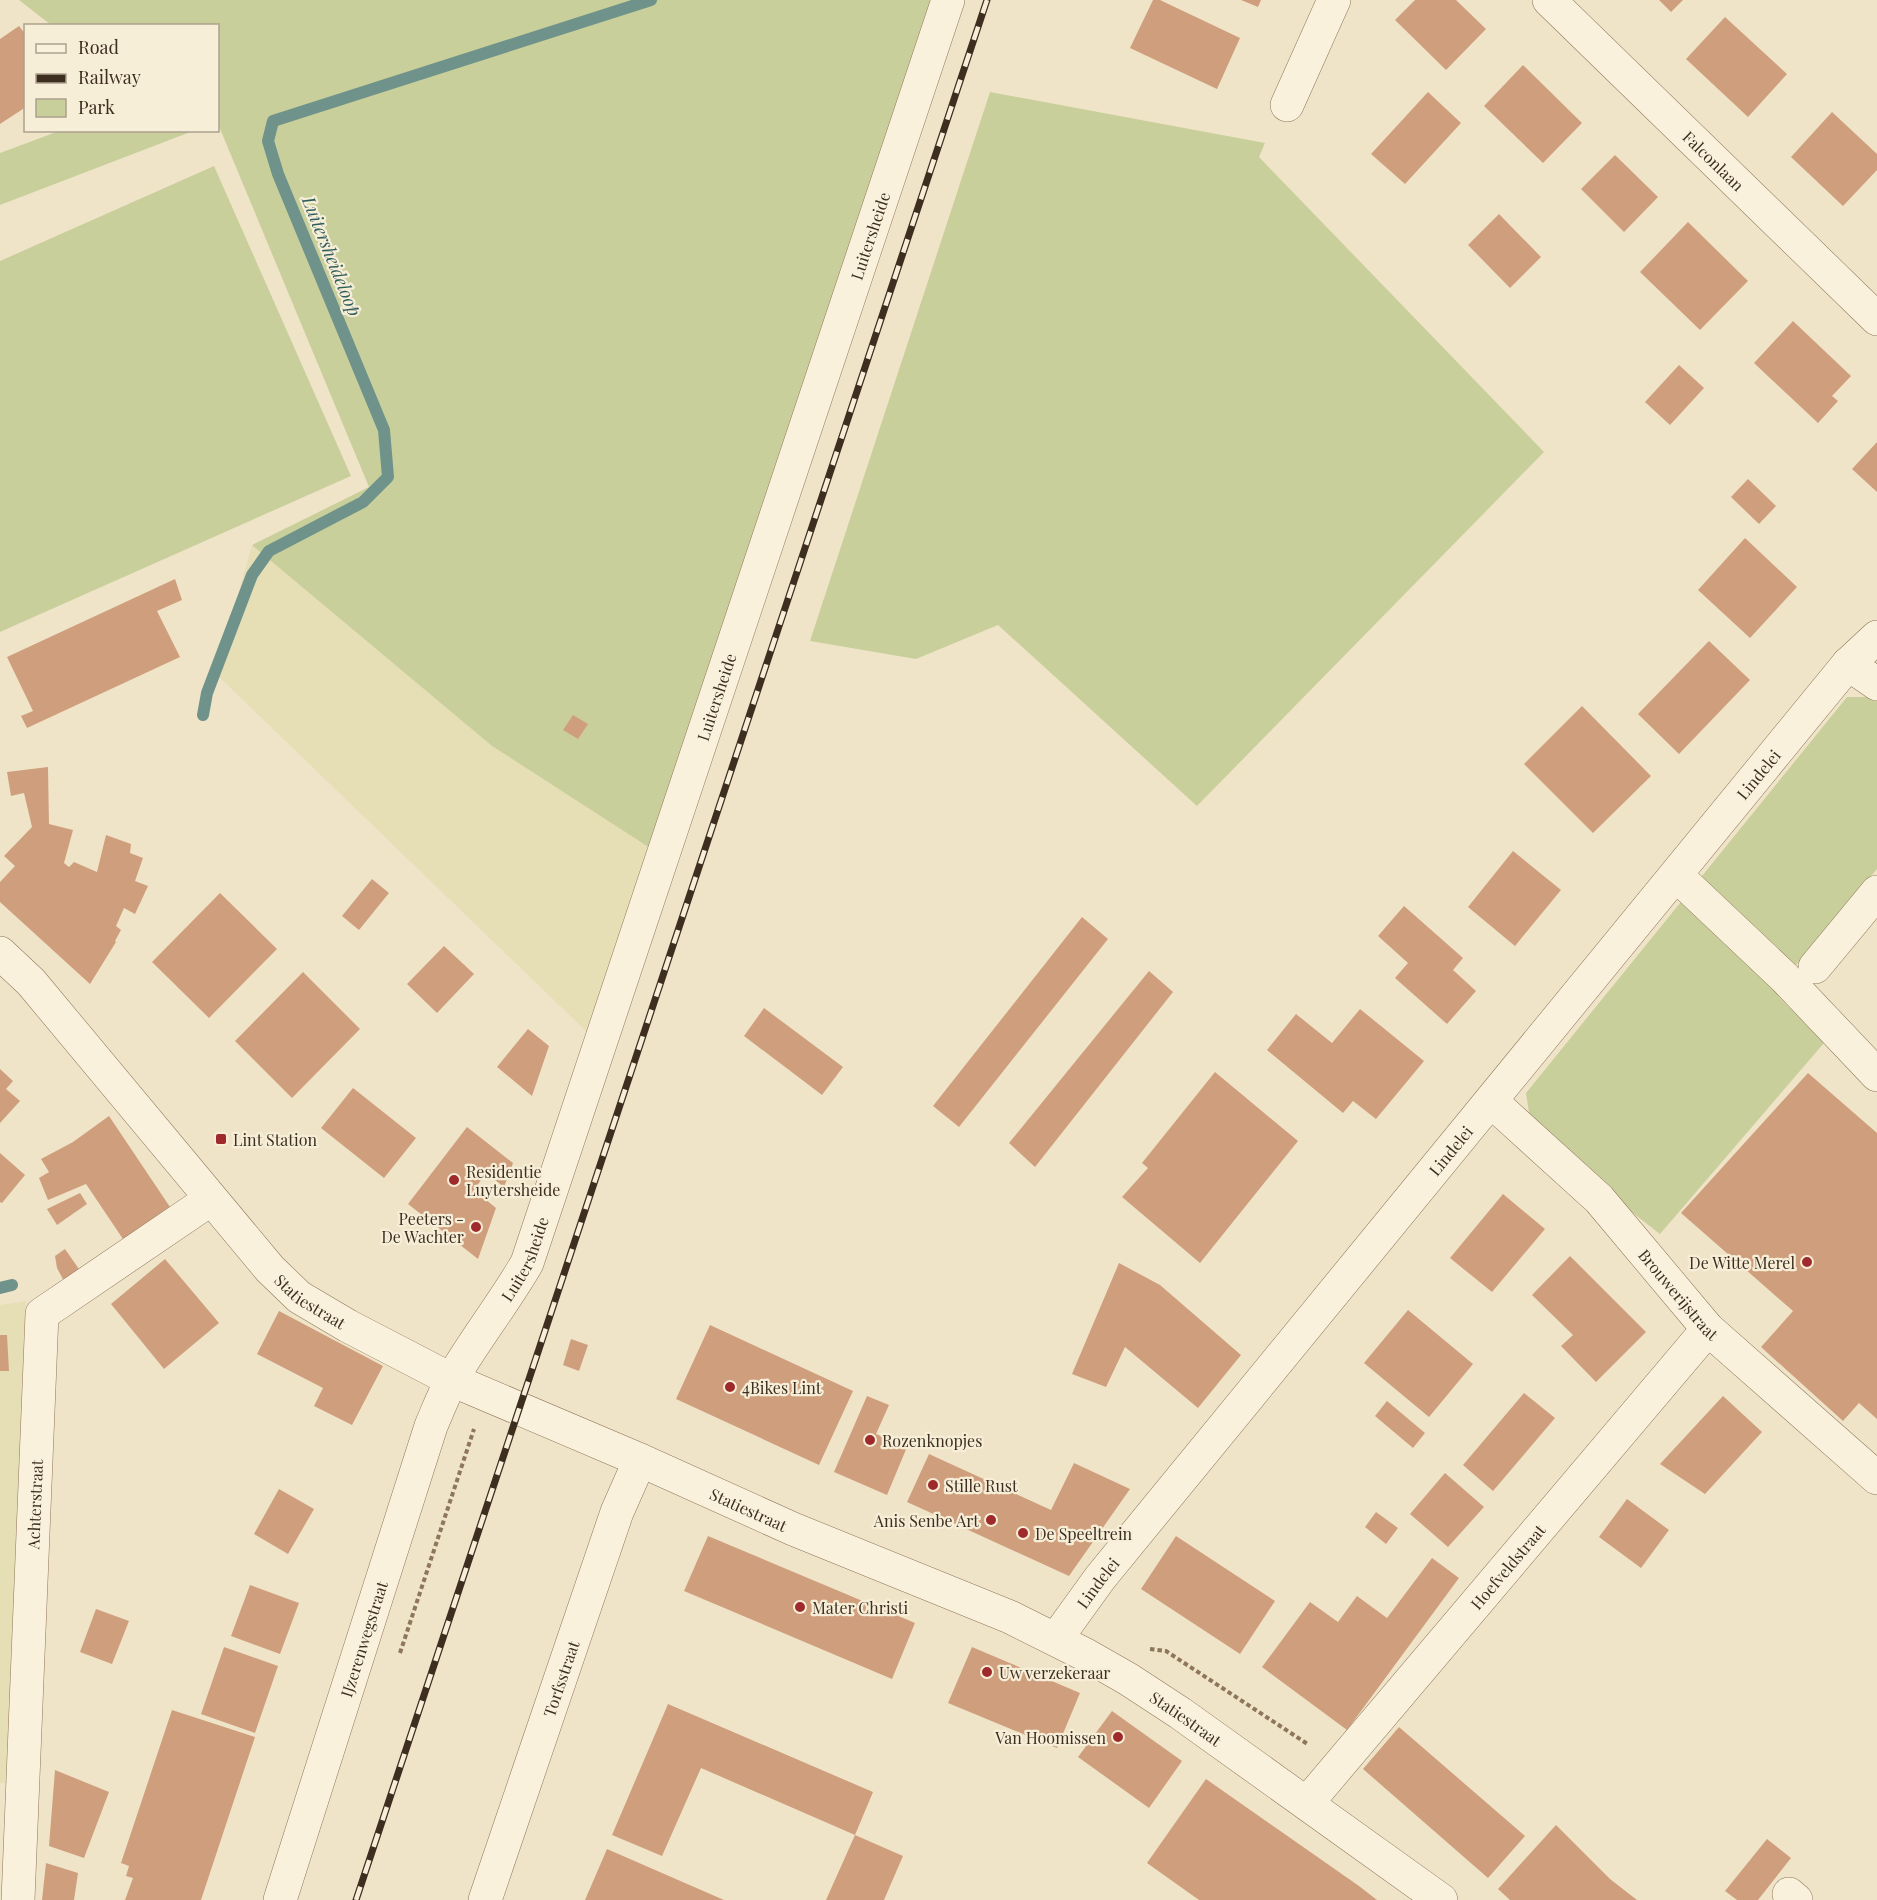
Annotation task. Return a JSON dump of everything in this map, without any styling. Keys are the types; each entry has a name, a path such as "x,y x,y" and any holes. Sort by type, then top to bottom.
{"street":[{"name":"Luitersheide","path":"452,1380 508,1296 527,1263 948,0"},
{"path":"1287,105 1334,0"},
{"name":"Falconlaan","path":"1549,0 1877,320"},
{"name":"Lindelei","path":"1056,1639 1100,1578 1848,664 1877,637"},
{"path":"1848,664 1877,684"},
{"path":"1676,875 1785,978 1877,1075"},
{"path":"1815,967 1877,892"},
{"name":"Statiestraat","path":"0,953 31,982 270,1269 299,1297 348,1326 452,1380 640,1460 782,1524 1010,1617 1056,1639 1128,1679 1307,1803 1441,1900"},
{"name":"Brouwerijstraat","path":"1491,1101 1599,1199 1708,1329 1877,1478"},
{"name":"Achterstraat","path":"18,1900 42,1314 211,1199"},
{"name":"Hoefveldstraat","path":"1307,1803 1708,1329"},
{"name":"IJzerenwegstraat","path":"280,1900 431,1426 452,1380"},
{"name":"Torfsstraat","path":"485,1900 617,1512 640,1460"}],"shaded area":[{"path":"252,545 492,746 650,848 587,1032 216,674"},
{"path":"26,1301 14,1783 0,1783 0,1305"}],"green space":[{"path":"19,0 937,0 650,848 492,746 252,545 369,487 219,126 219,24 50,24"},
{"path":"990,92 1265,143 1259,157 1544,452 1197,806 998,625 916,659 810,641"},
{"path":"56,132 190,132 0,205 0,153"},
{"path":"214,166 351,476 0,632 0,261"},
{"path":"1847,697 1869,697 1877,700 1877,869 1785,978 1778,996 1824,1043 1660,1234 1601,1188 1531,1126 1526,1093"}],"building":[{"path":"1153,0 1160,0 1240,38 1217,89 1130,48"},
{"path":"1241,0 1261,0 1258,7"},
{"path":"1415,0 1456,0 1486,29 1446,70 1395,20"},
{"path":"1659,0 1683,0 1671,12"},
{"path":"1725,17 1787,74 1748,117 1686,59"},
{"path":"19,26 24,32 24,108 0,124 0,39"},
{"path":"1523,65 1582,123 1543,163 1484,106"},
{"path":"1428,92 1461,123 1405,184 1371,154"},
{"path":"1832,112 1877,154 1877,170 1843,206 1791,157"},
{"path":"1615,155 1658,197 1624,232 1581,189"},
{"path":"1499,214 1541,257 1510,288 1468,245"},
{"path":"1688,222 1748,281 1700,330 1640,272"},
{"path":"1793,321 1851,376 1832,396 1838,401 1818,423 1754,363"},
{"path":"1679,365 1704,388 1670,425 1645,402"},
{"path":"1877,442 1877,492 1852,469"},
{"path":"1748,479 1776,506 1759,524 1731,497"},
{"path":"1745,538 1797,587 1750,638 1698,590"},
{"path":"175,579 182,600 157,611 180,657 27,728 21,716 33,711 7,657"},
{"path":"1709,641 1750,680 1679,754 1638,714"},
{"path":"1582,706 1651,776 1593,833 1524,764"},
{"path":"573,715 588,724 578,739 563,730"},
{"path":"48,767 49,824 73,830 64,863 69,867 74,862 97,872 106,835 131,844 130,853 143,858 135,881 148,886 135,914 124,908 116,926 121,930 116,942 90,984 0,902 0,882 15,866 4,856 32,827 24,793 11,796 7,772"},
{"path":"1513,851 1561,890 1515,946 1468,907"},
{"path":"372,879 389,893 359,930 342,916"},
{"path":"220,893 277,949 209,1018 152,962"},
{"path":"1404,906 1463,958 1453,970 1476,991 1447,1024 1395,978 1408,963 1378,936"},
{"path":"1082,917 1108,939 959,1127 933,1106"},
{"path":"444,946 474,974 437,1013 407,984"},
{"path":"1149,971 1173,992 1035,1167 1009,1143"},
{"path":"303,972 360,1029 292,1098 235,1041"},
{"path":"764,1008 843,1067 822,1095 744,1036"},
{"path":"1360,1009 1424,1061 1376,1119 1353,1101 1343,1113 1267,1050 1296,1014 1332,1043"},
{"path":"528,1029 549,1046 532,1096 497,1067"},
{"path":"0,1069 13,1081 6,1089 20,1101 0,1123"},
{"path":"1215,1072 1298,1141 1200,1263 1122,1197 1148,1168 1142,1163"},
{"name":"De Witte Merel","path":"1808,1073 1877,1133 1877,1419 1859,1403 1843,1421 1761,1347 1793,1311 1681,1213"},
{"path":"353,1088 416,1138 384,1178 321,1128"},
{"path":"109,1116 172,1210 125,1242 86,1184 48,1200 39,1178 49,1172 41,1159 73,1142"},
{"name":"Residentie Luytersheide","path":"467,1127 513,1163 504,1187 486,1173 474,1190 496,1208 478,1259 408,1204"},
{"path":"0,1153 25,1175 2,1203 0,1202"},
{"path":"80,1193 87,1204 57,1225 47,1209"},
{"path":"1503,1194 1545,1229 1492,1292 1450,1258"},
{"path":"65,1249 81,1272 65,1283 57,1268 55,1256"},
{"path":"1570,1256 1646,1332 1596,1382 1561,1346 1573,1335 1532,1295"},
{"path":"165,1259 219,1323 164,1369 111,1304"},
{"path":"1119,1263 1160,1285 1241,1355 1198,1408 1125,1347 1106,1387 1072,1374"},
{"path":"1408,1310 1473,1364 1429,1417 1364,1363"},
{"path":"279,1311 383,1366 352,1425 314,1406 323,1388 257,1354"},
{"path":"710,1325 853,1391 819,1465 676,1399"},
{"path":"0,1335 7,1335 9,1371 0,1371"},
{"path":"571,1339 588,1345 579,1371 563,1365"},
{"path":"1524,1393 1555,1418 1493,1491 1463,1465"},
{"name":"Rozenknopjes","path":"867,1396 889,1405 876,1434 907,1447 887,1495 834,1472"},
{"path":"1723,1396 1762,1432 1705,1494 1660,1464"},
{"path":"1387,1401 1425,1433 1413,1448 1375,1416"},
{"path":"929,1454 1051,1510 1074,1463 1130,1489 1069,1576 907,1502"},
{"path":"1445,1473 1484,1507 1448,1547 1410,1514"},
{"path":"279,1489 314,1509 288,1554 254,1534"},
{"path":"1627,1499 1669,1530 1641,1568 1599,1537"},
{"path":"1376,1512 1398,1528 1386,1544 1365,1527"},
{"name":"Mater Christi","path":"708,1536 915,1623 892,1679 684,1591"},
{"path":"1176,1536 1275,1601 1240,1654 1141,1589"},
{"path":"1432,1558 1459,1578 1347,1730 1262,1667 1310,1602 1338,1622 1357,1596 1387,1618"},
{"path":"250,1585 299,1603 280,1654 231,1636"},
{"path":"96,1609 129,1621 112,1664 80,1652"},
{"path":"224,1647 278,1666 255,1733 201,1714"},
{"path":"972,1647 1080,1693 1057,1748 948,1703"},
{"path":"668,1704 873,1792 855,1835 701,1768 662,1856 612,1835"},
{"path":"172,1710 255,1737 201,1900 125,1900 133,1878 126,1876 129,1866 121,1863"},
{"path":"1112,1711 1182,1761 1149,1808 1078,1757"},
{"path":"1399,1727 1525,1836 1488,1878 1363,1769"},
{"path":"55,1770 109,1792 84,1858 49,1846"},
{"path":"1206,1779 1377,1900 1199,1900 1147,1863"},
{"path":"1556,1825 1610,1879 1637,1900 1510,1900 1498,1889"},
{"path":"855,1835 903,1856 884,1900 826,1900"},
{"path":"1767,1839 1791,1858 1758,1900 1737,1900 1725,1891"},
{"path":"607,1849 724,1900 585,1900"},
{"path":"46,1863 78,1873 74,1900 42,1900"}],"waterway":[{"name":"Luitersheideloop","path":"203,715 207,693 252,575 269,551 363,502 388,477 384,430 278,174 268,141 273,121 651,0"},
{"path":"0,1288 12,1285"}],"railway":[{"path":"356,1900 987,0"}],"place":[{"name":"Lint Station","path":"221,1139"},
{"name":"Residentie Luytersheide","path":"454,1180"},
{"name":"Peeters - De Wachter","path":"476,1227"},
{"name":"De Witte Merel","path":"1807,1262"},
{"name":"4Bikes Lint","path":"730,1387"},
{"name":"Rozenknopjes","path":"870,1440"},
{"name":"Stille Rust","path":"933,1485"},
{"name":"Anis Senbe Art","path":"991,1520"},
{"name":"De Speeltrein","path":"1023,1533"},
{"name":"Mater Christi","path":"800,1607"},
{"name":"Uw verzekeraar","path":"987,1672"},
{"name":"Van Hoomissen","path":"1118,1737"}]}
